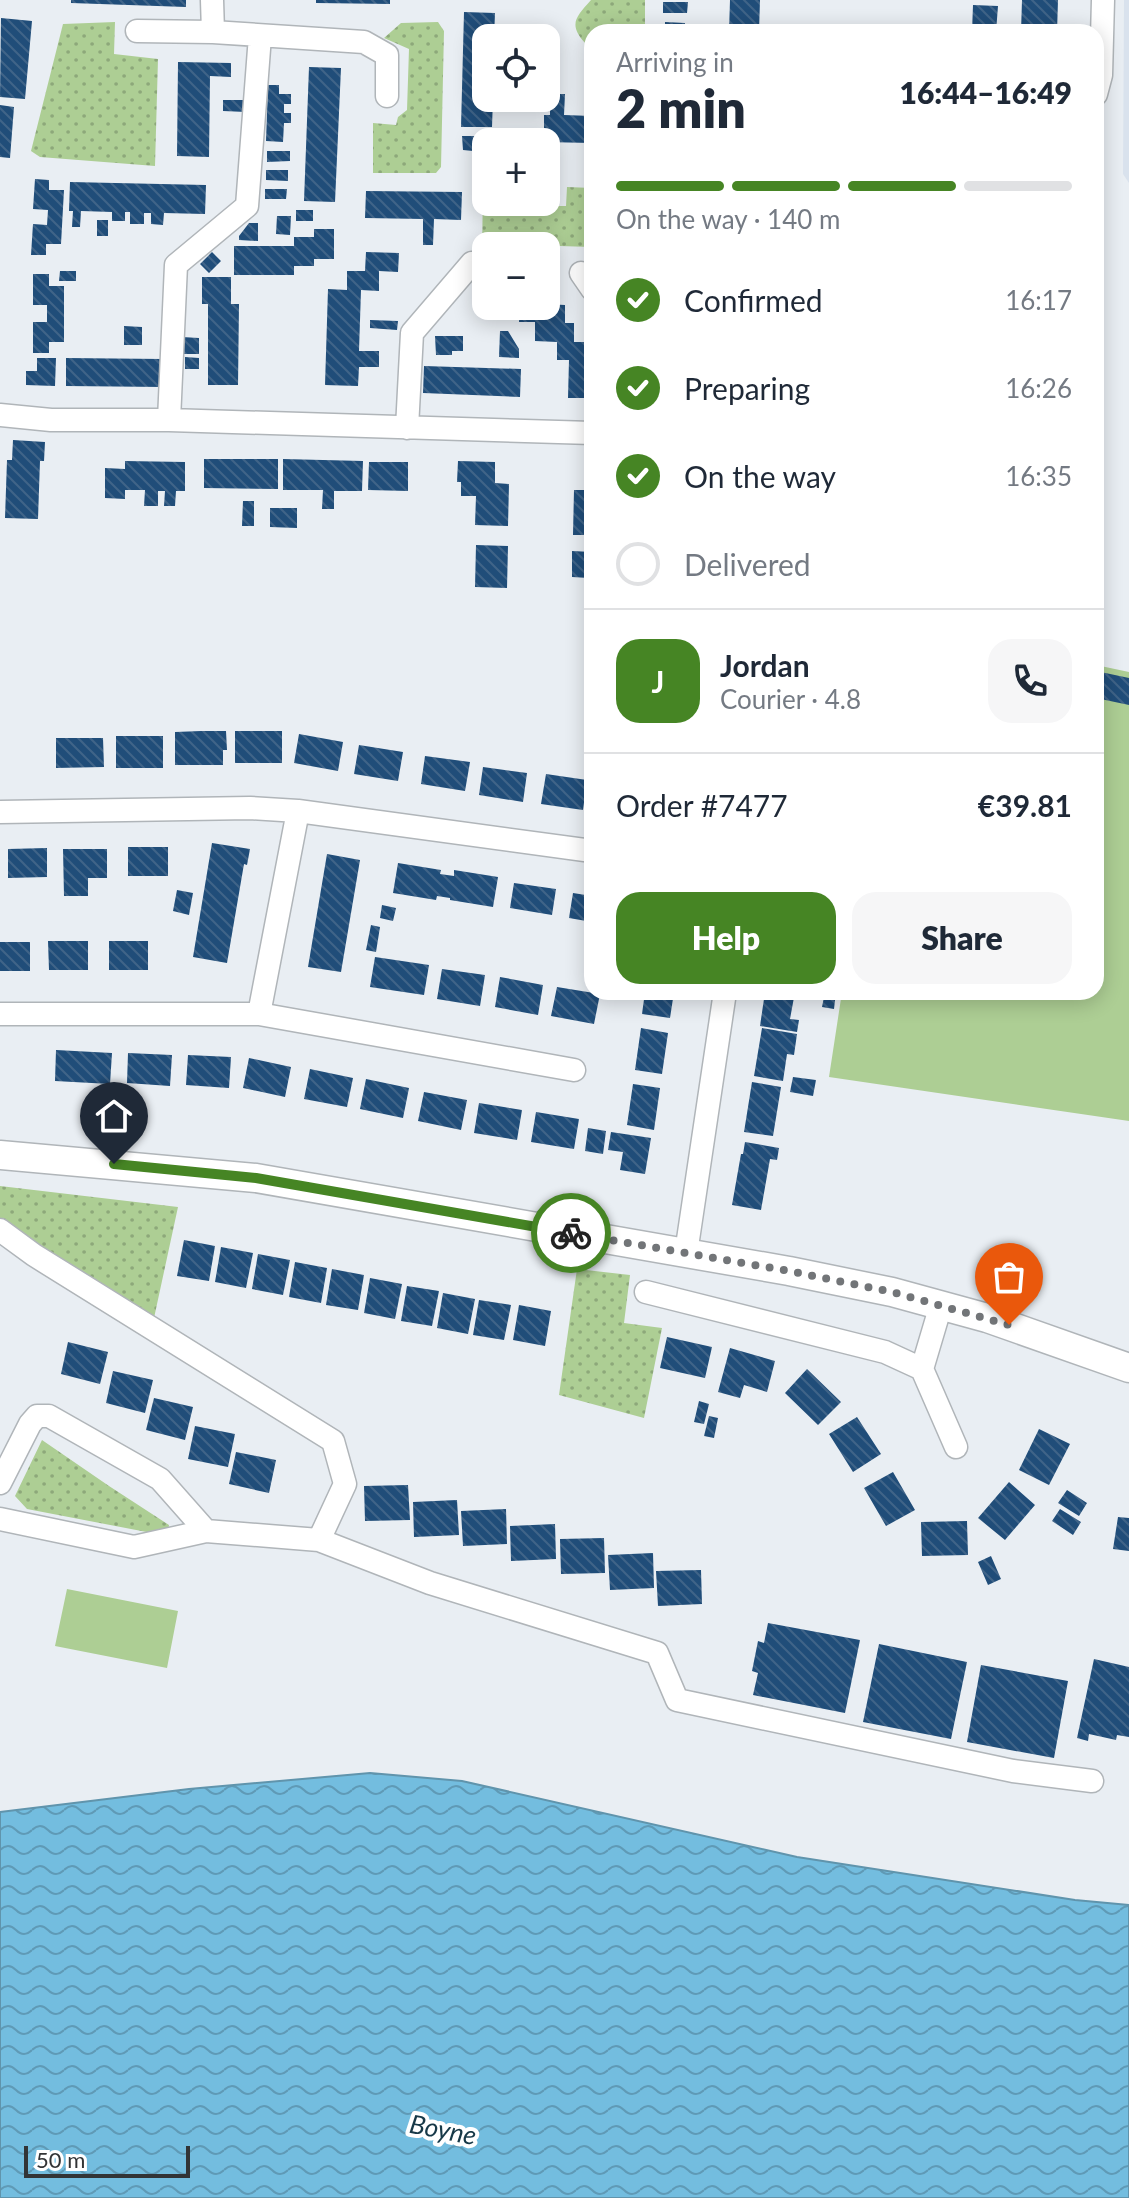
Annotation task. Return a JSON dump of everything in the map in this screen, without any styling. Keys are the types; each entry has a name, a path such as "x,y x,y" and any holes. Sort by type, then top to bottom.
{"street":[{"path":"212,0 213,32"},
{"path":"1102,24 1103,0"},
{"path":"137,31 213,32 364,42 387,55 387,96"},
{"path":"169,420 176,265 247,206 260,36"},
{"path":"407,428 412,333 472,263"},
{"path":"0,415 51,420 169,420 584,433"},
{"path":"0,812 250,808 298,811 584,850"},
{"path":"259,1014 298,811"},
{"path":"686,1253 724,1000"},
{"path":"0,1014 259,1014 574,1070"},
{"path":"0,1155 256,1178 789,1271 892,1292 987,1318 1129,1368"},
{"path":"0,1230 34,1255 333,1441 345,1484 319,1540"},
{"path":"646,1292 885,1352 922,1369"},
{"path":"941,1305 922,1369 956,1447"},
{"path":"0,1483 30,1424 37,1416 49,1416 160,1479 206,1531"},
{"path":"0,1519 134,1547 206,1531 319,1540 430,1583 657,1653 677,1700 1013,1771 1092,1781"}],"shaded area":[{"path":"1124,0 1129,0 1129,183 1123,174"}],"green space":[{"path":"591,0 645,0 645,24 584,24 584,42 575,26 581,11"},
{"path":"115,22 114,54 158,59 155,166 40,157 31,151 63,24"},
{"path":"438,22 444,31 441,167 436,173 373,173 373,123 396,125 398,117 407,110 409,49 384,38 401,23"},
{"path":"567,187 584,188 584,247 560,246 560,232 482,232 483,216 560,216 560,206 566,206"},
{"path":"1104,667 1129,672 1129,1121 829,1077 841,1000 1104,1000"},
{"path":"0,1186 178,1207 154,1318 0,1219"},
{"path":"577,1269 630,1275 624,1323 662,1328 644,1418 559,1395"},
{"path":"42,1440 169,1525 168,1532 157,1534 27,1509 15,1496"},
{"path":"67,1589 178,1611 167,1668 55,1646"}],"water":[{"name":"Boyne","path":"370,1773 462,1781 797,1857 1075,1900 1129,1905 1129,2198 0,2198 0,1812 189,1789"}],"building":[{"path":"71,0 186,0 186,7 71,3"},
{"path":"316,0 390,0 390,4 316,3"},
{"path":"730,0 760,0 759,24 729,24"},
{"path":"1022,0 1058,0 1057,24 1021,24"},
{"path":"663,2 688,2 687,13 663,13"},
{"path":"973,5 998,6 997,24 972,24"},
{"path":"464,12 495,13 495,24 472,24 472,112 493,112 492,127 461,127"},
{"path":"1,18 32,21 25,99 0,97"},
{"path":"178,62 231,63 231,77 210,76 209,157 177,156"},
{"path":"309,67 341,68 335,202 304,201"},
{"path":"268,85 279,85 279,94 291,94 291,104 284,104 284,113 291,113 291,123 284,123 283,142 266,141"},
{"path":"560,94 565,94 564,115 584,116 584,143 560,142 560,128 544,128 544,115 560,112"},
{"path":"223,100 247,100 246,112 223,111"},
{"path":"0,105 14,107 10,158 0,157"},
{"path":"462,136 472,136 472,151 463,150"},
{"path":"267,151 290,151 290,161 267,162"},
{"path":"266,170 288,170 288,181 266,180"},
{"path":"35,179 49,180 49,190 64,190 61,244 46,244 46,255 31,255 33,224 47,225 48,210 33,209"},
{"path":"70,182 206,185 205,214 164,213 163,225 151,224 151,213 144,213 144,224 130,224 130,212 125,212 125,221 112,221 112,212 81,211 80,227 72,227"},
{"path":"265,189 287,189 286,199 265,199"},
{"path":"366,191 462,192 461,220 434,219 433,245 423,245 423,219 365,218"},
{"path":"296,210 313,210 313,221 296,221"},
{"path":"277,216 291,216 290,235 276,234"},
{"path":"97,220 108,220 108,236 97,236"},
{"path":"249,223 258,223 258,241 239,240"},
{"path":"314,229 334,229 334,259 314,259 314,266 294,266 294,275 234,275 234,246 294,246 294,237 314,237"},
{"path":"212,252 221,261 209,273 200,264"},
{"path":"366,252 399,253 398,272 379,271 379,291 361,290 359,351 379,351 379,367 359,367 358,386 325,385 328,289 347,290 347,271 365,271"},
{"path":"60,271 76,271 76,281 59,281"},
{"path":"33,274 49,274 49,286 64,286 64,342 49,342 49,353 33,353 33,322 47,322 47,305 33,305"},
{"path":"202,277 231,277 231,304 239,304 238,385 208,385 208,304 202,304"},
{"path":"560,305 565,305 565,323 574,323 574,342 584,342 584,398 568,398 569,360 557,360 557,342 535,341 535,322 519,322 560,320"},
{"path":"370,320 398,321 397,330 370,328"},
{"path":"124,326 142,327 142,345 124,345"},
{"path":"500,331 508,331 519,349 519,358 499,357"},
{"path":"435,336 463,336 463,351 436,355"},
{"path":"182,337 199,338 199,354 182,354"},
{"path":"185,357 199,358 199,369 185,369"},
{"path":"37,358 56,358 55,386 26,385 26,371 37,371"},
{"path":"66,358 163,359 163,387 66,386"},
{"path":"424,366 521,369 520,397 423,393"},
{"path":"13,440 45,442 44,461 40,461 38,519 5,518 7,460 12,460"},
{"path":"204,459 278,459 278,489 204,488"},
{"path":"283,459 363,461 362,491 334,491 334,509 322,509 323,490 283,490"},
{"path":"125,461 185,462 185,491 176,491 175,506 164,506 165,491 158,491 158,506 144,506 145,490 125,490 125,499 105,498 105,468 125,469"},
{"path":"458,461 495,462 495,483 509,484 508,526 475,525 476,496 461,496 461,482 457,482"},
{"path":"369,462 408,462 408,491 368,490"},
{"path":"574,490 584,490 584,535 573,535"},
{"path":"243,501 254,501 254,526 242,526"},
{"path":"270,508 297,508 297,528 270,527"},
{"path":"476,545 508,546 507,588 475,587"},
{"path":"572,551 584,552 584,578 572,577"},
{"path":"1104,673 1129,678 1129,705 1104,700"},
{"path":"226,731 227,750 223,750 223,765 175,765 175,732"},
{"path":"235,731 282,731 282,763 235,763"},
{"path":"299,734 343,742 338,771 294,763"},
{"path":"116,736 163,736 163,768 116,768"},
{"path":"56,738 103,738 104,767 56,768"},
{"path":"359,745 403,752 398,781 354,774"},
{"path":"425,756 470,762 465,791 421,784"},
{"path":"483,767 527,773 523,802 479,795"},
{"path":"546,774 584,780 583,810 541,804"},
{"path":"212,843 250,849 247,865 244,864 227,963 193,957"},
{"path":"128,847 168,847 168,876 128,876"},
{"path":"47,848 47,877 8,878 8,849"},
{"path":"63,849 107,849 107,878 88,878 88,896 64,896"},
{"path":"327,854 360,860 341,972 308,967"},
{"path":"398,863 441,870 440,874 454,876 454,870 498,877 493,907 437,896 436,900 393,893"},
{"path":"514,883 556,889 552,915 510,908"},
{"path":"177,890 193,893 189,915 173,911"},
{"path":"573,893 584,895 584,921 569,918"},
{"path":"382,905 396,908 393,921 380,918"},
{"path":"371,925 380,927 376,952 366,950"},
{"path":"48,941 88,941 88,970 49,970"},
{"path":"109,941 148,941 148,970 109,970"},
{"path":"0,942 30,942 30,971 0,971"},
{"path":"375,957 429,965 424,995 370,987"},
{"path":"442,969 485,975 480,1006 437,999"},
{"path":"500,977 543,985 538,1015 495,1007"},
{"path":"557,987 584,991 584,1000 599,1000 594,1024 551,1016"},
{"path":"644,1000 673,1000 670,1018 642,1014"},
{"path":"764,1000 794,1000 790,1019 799,1020 797,1032 760,1026"},
{"path":"823,1000 835,1000 834,1009 822,1007"},
{"path":"641,1028 668,1033 662,1074 635,1070"},
{"path":"762,1028 797,1034 794,1055 787,1054 783,1081 754,1076"},
{"path":"56,1050 112,1053 110,1084 55,1081"},
{"path":"128,1053 172,1055 170,1086 127,1083"},
{"path":"188,1055 231,1057 229,1088 186,1085"},
{"path":"249,1058 291,1067 285,1097 243,1088"},
{"path":"310,1069 353,1078 347,1107 304,1099"},
{"path":"793,1077 816,1080 813,1096 790,1092"},
{"path":"366,1079 409,1088 403,1118 360,1109"},
{"path":"752,1082 781,1087 773,1136 744,1132"},
{"path":"633,1084 660,1088 654,1130 627,1125"},
{"path":"424,1092 467,1100 461,1130 418,1121"},
{"path":"479,1103 522,1110 517,1140 474,1133"},
{"path":"536,1112 579,1119 574,1149 531,1142"},
{"path":"588,1128 606,1131 603,1154 585,1151"},
{"path":"611,1132 651,1138 645,1174 620,1170 623,1152 608,1150"},
{"path":"745,1142 779,1148 777,1160 770,1159 761,1210 732,1205"},
{"path":"184,1240 215,1246 209,1281 177,1276"},
{"path":"221,1247 253,1253 246,1288 215,1282"},
{"path":"258,1254 290,1260 283,1295 252,1289"},
{"path":"295,1262 327,1268 321,1303 289,1297"},
{"path":"332,1269 364,1275 358,1310 326,1305"},
{"path":"370,1278 402,1284 395,1319 364,1313"},
{"path":"407,1286 439,1291 432,1326 401,1321"},
{"path":"443,1293 475,1299 468,1334 437,1328"},
{"path":"479,1300 511,1305 504,1340 473,1335"},
{"path":"519,1305 551,1311 545,1346 513,1340"},
{"path":"667,1337 712,1347 705,1378 660,1368"},
{"path":"68,1342 108,1352 100,1384 61,1374"},
{"path":"730,1348 775,1361 767,1392 744,1385 740,1398 718,1392"},
{"path":"807,1369 841,1402 818,1425 785,1393"},
{"path":"113,1371 153,1380 145,1413 106,1403"},
{"path":"154,1398 193,1407 185,1440 146,1430"},
{"path":"699,1401 709,1404 704,1424 694,1422"},
{"path":"709,1416 718,1418 714,1438 704,1436"},
{"path":"857,1417 881,1454 853,1472 829,1434"},
{"path":"195,1426 235,1434 228,1467 188,1459"},
{"path":"1039,1429 1070,1444 1049,1485 1019,1470"},
{"path":"236,1452 276,1460 269,1493 229,1484"},
{"path":"893,1472 915,1510 886,1526 864,1488"},
{"path":"1009,1482 1035,1505 1005,1540 978,1518"},
{"path":"408,1485 410,1520 365,1521 364,1486"},
{"path":"1067,1490 1087,1503 1079,1516 1058,1503"},
{"path":"457,1500 459,1535 414,1537 413,1502"},
{"path":"506,1509 507,1544 463,1546 461,1511"},
{"path":"1060,1509 1081,1522 1073,1535 1052,1521"},
{"path":"1118,1517 1129,1518 1129,1551 1113,1549"},
{"path":"967,1521 968,1555 922,1556 921,1522"},
{"path":"555,1524 556,1559 511,1561 510,1526"},
{"path":"604,1538 605,1573 561,1574 560,1539"},
{"path":"653,1553 654,1588 610,1590 608,1555"},
{"path":"991,1556 1001,1579 988,1585 978,1562"},
{"path":"701,1570 702,1604 658,1606 656,1571"},
{"path":"768,1623 860,1640 845,1713 753,1695 758,1673 752,1671 758,1641 764,1643"},
{"path":"879,1644 967,1662 951,1739 863,1722"},
{"path":"1094,1659 1129,1667 1129,1737 1117,1735 1116,1740 1089,1734 1088,1741 1077,1738"},
{"path":"981,1665 1068,1681 1054,1758 967,1742"}],"way so far":[{"path":"571,1233 892,1292 1009,1325"}],"route":[{"path":"114,1164 256,1178 571,1233"}]}
